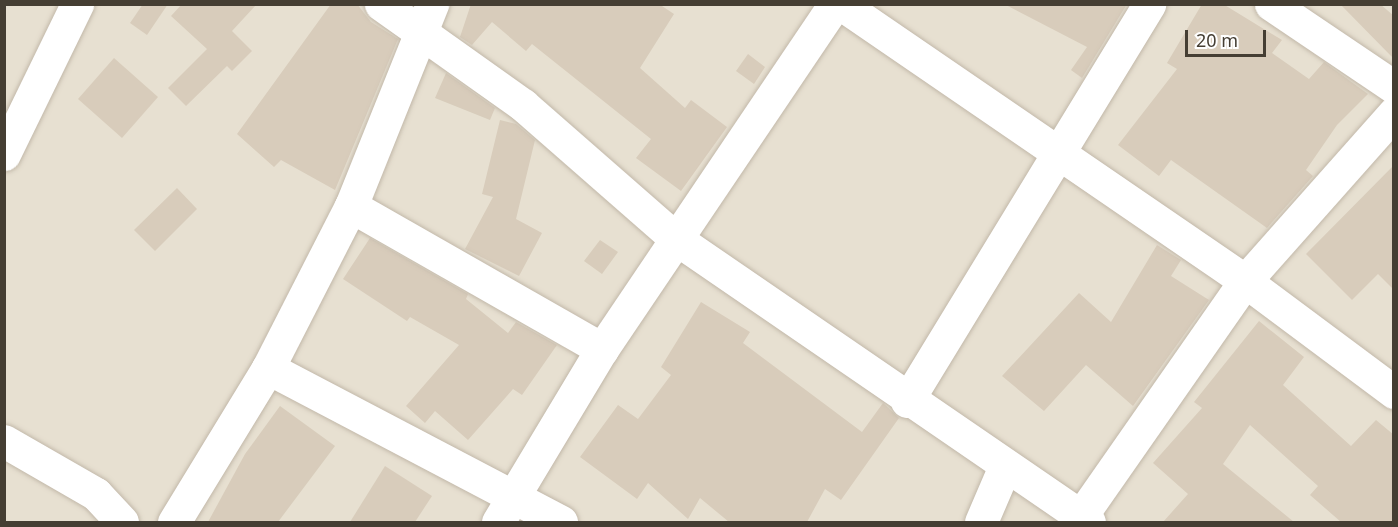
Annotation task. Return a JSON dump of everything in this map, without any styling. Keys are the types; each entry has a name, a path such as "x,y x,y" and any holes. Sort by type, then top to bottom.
{"street":[{"path":"4,154 77,4"},
{"path":"381,4 425,17 675,238 907,401 1085,519 1245,281 1394,113"},
{"path":"498,522 602,349 835,4"},
{"path":"842,4 1245,281 1394,392"},
{"path":"907,401 1149,4"},
{"path":"1271,4 1394,87"},
{"path":"174,522 268,368 351,206 425,17"},
{"path":"351,206 602,349"},
{"path":"268,368 513,494 561,522"},
{"path":"4,441 96,494 122,522"},
{"path":"981,522 1005,466"}],"shaded area":[{"path":"5,5 1393,5 1393,522 5,522"}],"building":[{"path":"143,4 168,4 147,35 130,23"},
{"path":"182,4 257,4 232,31 252,51 232,71 227,66 186,106 168,88 207,49 171,16"},
{"path":"331,4 357,4 371,22 398,39 335,190 281,160 274,167 237,134"},
{"path":"471,4 659,4 674,14 640,68 685,108 691,100 727,127 681,191 636,158 651,139 532,44 526,51 492,22 472,45 460,37"},
{"path":"1004,4 1127,4 1082,78 1071,70 1087,47"},
{"path":"1202,4 1223,4 1282,40 1272,53 1309,79 1324,62 1368,94 1337,125 1306,170 1313,176 1267,228 1171,160 1159,176 1118,145 1177,69 1167,63"},
{"path":"1340,4 1380,4 1394,16 1394,59"},
{"path":"748,54 765,67 754,84 736,71"},
{"path":"114,58 158,97 122,138 78,99"},
{"path":"446,73 495,108 490,120 435,98"},
{"path":"500,120 516,124 535,140 516,219 542,233 519,276 465,249 493,197 482,194"},
{"path":"1394,165 1394,290 1378,274 1352,300 1306,254"},
{"path":"177,188 197,209 155,251 134,230"},
{"path":"370,238 468,294 466,299 508,333 516,322 557,345 522,395 513,389 468,440 435,411 425,423 406,406 459,345 410,317 407,321 343,279"},
{"path":"600,240 618,252 602,274 584,261"},
{"path":"1157,245 1181,260 1171,276 1209,300 1133,406 1086,365 1044,411 1002,376 1079,293 1111,322"},
{"path":"701,302 750,332 743,343 862,432 883,403 899,418 841,500 825,489 807,522 729,522 700,498 688,519 648,483 637,499 580,457 618,405 638,419 671,375 661,367"},
{"path":"1259,321 1304,357 1283,385 1351,446 1376,420 1394,435 1394,522 1341,522 1310,495 1318,486 1250,425 1223,464 1294,522 1163,522 1188,494 1153,463 1202,408 1194,402"},
{"path":"280,406 335,446 278,522 208,522 245,454"},
{"path":"385,466 432,496 415,522 350,522"}]}
